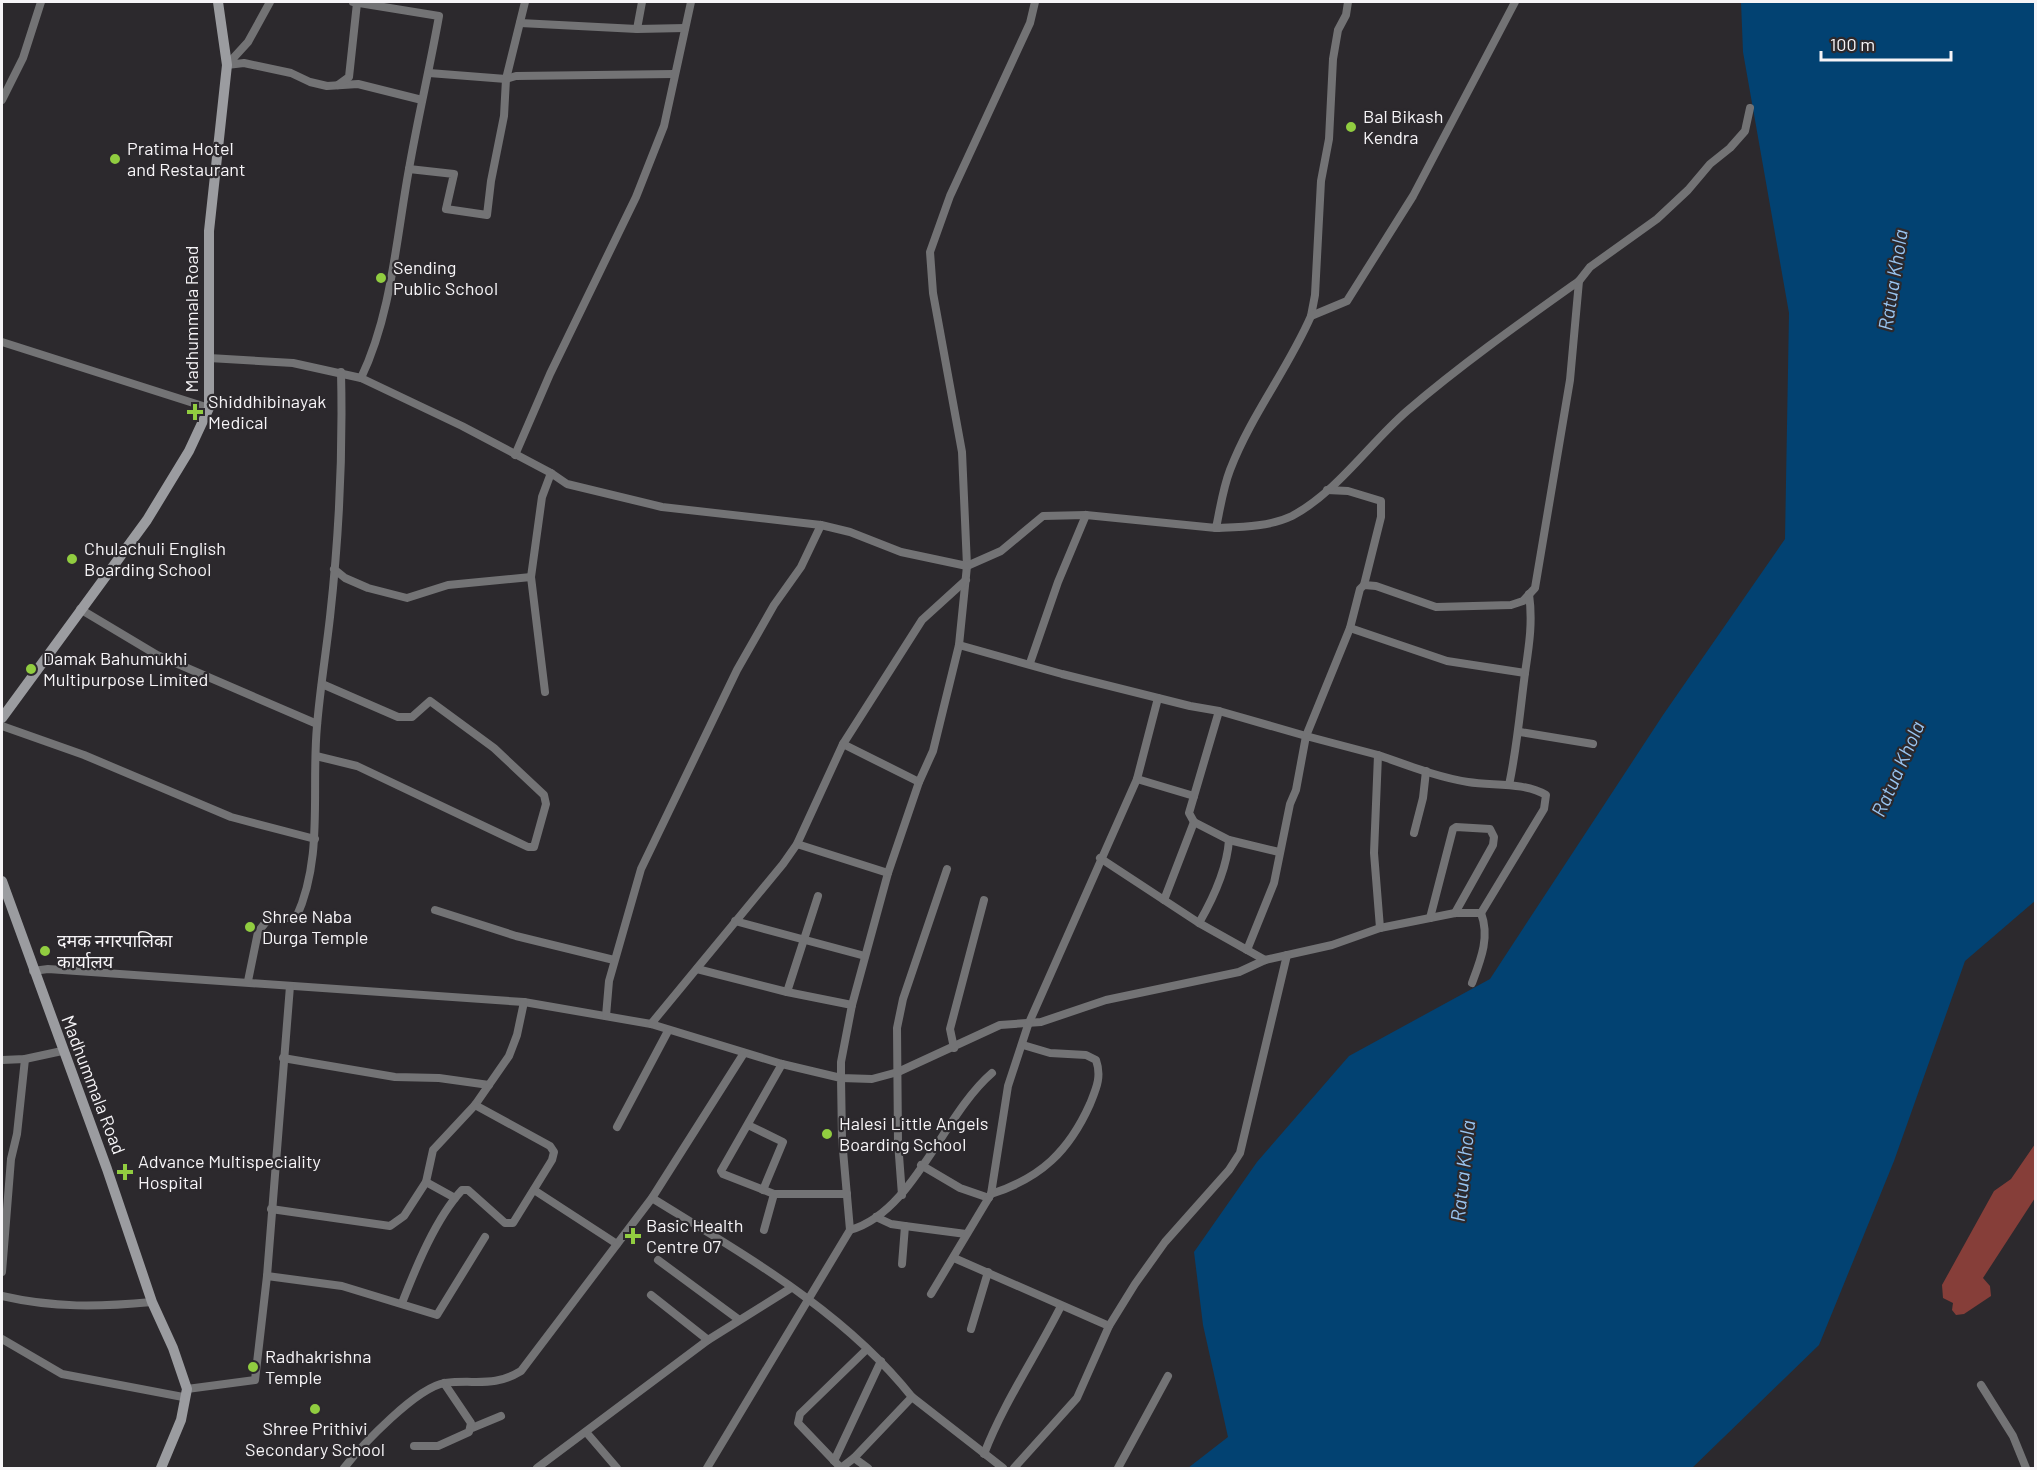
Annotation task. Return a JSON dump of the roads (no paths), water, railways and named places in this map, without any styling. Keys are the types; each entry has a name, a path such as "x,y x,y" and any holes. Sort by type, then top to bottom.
{"street":[{"path":"2,100 22,58 41,2"},
{"name":"Madhummala Road","path":"2,718 147,520 189,451 209,408 208,231 227,65 218,2"},
{"path":"227,65 248,42 270,2"},
{"path":"336,86 349,77 355,2 413,6 439,16 387,298 375,349 361,378"},
{"path":"409,169 454,174 446,208 487,215 490,181 504,116 506,79 525,2"},
{"path":"637,29 642,2"},
{"path":"515,455 550,374 636,197 664,126 691,2"},
{"path":"708,1468 850,1230 842,1139 841,1062 852,1005 888,873 919,782 933,751 959,645 966,580 962,452 933,293 930,252 950,196 1030,23 1035,2"},
{"path":"1216,528 1230,471 1276,378 1298,346 1311,316 1316,295 1321,181 1329,140 1333,59 1338,30 1346,15 1348,2"},
{"path":"1311,316 1347,301 1413,196 1515,2"},
{"path":"520,22 637,29 685,28"},
{"path":"227,65 244,63 291,74 310,82 336,86 358,84 422,100"},
{"path":"429,72 506,79 516,76 674,74"},
{"path":"209,358 283,362 341,372 361,378 462,426 551,473 567,484 662,507 821,525 850,532 901,552 967,566 1001,551 1043,516 1086,515 1216,528 1270,523 1292,516 1327,490 1406,412 1482,350 1579,281 1590,267 1658,219 1745,131 1750,108"},
{"path":"1364,585 1376,586 1436,607 1511,605 1523,601 1534,588 1546,533 1568,392 1579,281"},
{"path":"2,342 209,408"},
{"path":"248,981 258,932 268,918 296,918 305,898 315,839 317,724 334,569 343,436 341,372"},
{"path":"545,692 531,577 543,497 551,473"},
{"path":"1247,950 1275,883 1306,736 1350,628 1360,589 1364,585 1381,518 1381,501 1348,490 1327,490"},
{"path":"1030,663 1058,582 1086,515"},
{"path":"606,1016 609,981 614,960 641,869 737,670 774,605 801,567 821,525"},
{"path":"334,569 345,578 368,588 407,598 448,585 531,577"},
{"path":"651,1024 797,844 843,744 922,620 966,580"},
{"path":"1509,785 1520,732 1532,619 1529,594"},
{"path":"80,609 157,655 317,724"},
{"path":"1350,628 1447,661 1525,673"},
{"path":"959,645 1030,663 1062,674 1219,711 1468,782 1509,785 1540,791 1546,795 1544,809 1481,913"},
{"path":"316,756 357,766 528,847 534,847 546,804 543,795 494,748 430,701 412,717 398,717 322,684"},
{"path":"930,1294 990,1196 1003,1107 1028,1025 1100,858 1137,779 1158,698"},
{"path":"1219,711 1189,813 1194,822 1229,840 1280,852"},
{"path":"2,726 84,755 231,817 315,839"},
{"path":"1520,732 1593,744"},
{"path":"843,744 919,782"},
{"path":"1378,755 1374,853 1380,928"},
{"path":"1414,833 1423,798 1426,771"},
{"path":"1137,779 1194,796"},
{"path":"1164,900 1194,822"},
{"path":"1430,918 1453,829 1456,827 1490,829 1494,837 1493,845 1455,913"},
{"path":"1199,922 1223,871 1229,840"},
{"path":"797,844 888,873"},
{"path":"1100,858 1199,922 1265,960"},
{"path":"902,1195 898,1142 897,1028 903,999 947,869"},
{"name":"Madhummala Road","path":"2,881 62,1051 107,1169 152,1302 173,1348 185,1393 181,1420 161,1468"},
{"path":"787,992 818,896"},
{"path":"954,1048 950,1029 984,900"},
{"path":"435,910 516,936 614,960"},
{"path":"33,971 48,969 248,981 524,1002 651,1024 782,1064 841,1078 872,1079 898,1072 1000,1025 1028,1025 1106,1000 1239,972 1265,960 1332,945 1380,928 1455,913 1481,913"},
{"path":"1472,983 1485,937 1486,927 1481,913"},
{"path":"735,921 865,956"},
{"path":"1014,1468 1077,1398 1109,1326 1166,1242 1229,1170 1240,1153 1287,955"},
{"path":"697,969 787,992 852,1005"},
{"path":"2,1339 62,1374 185,1393 255,1380 267,1276 290,986"},
{"path":"271,1209 390,1226 404,1216 426,1182 433,1150 475,1105 509,1056 517,1035 524,1002"},
{"path":"617,1127 668,1031"},
{"path":"921,1165 960,1188 990,1196 1015,1186 1045,1167 1066,1147 1083,1118 1099,1082 1096,1060 1086,1055 1050,1053 1023,1045"},
{"path":"2,1060 25,1059 62,1051"},
{"path":"344,1468 390,1419 427,1390 444,1383 497,1382 506,1380 521,1371 652,1198 744,1053"},
{"path":"283,1058 395,1077 440,1078 489,1085"},
{"path":"2,1272 11,1159 17,1134 25,1059"},
{"path":"782,1064 722,1171 723,1174 774,1194 847,1194"},
{"path":"850,1230 863,1227 902,1195 967,1102 992,1073"},
{"path":"402,1303 416,1268 455,1198 462,1190 468,1190 505,1223 513,1223 552,1160 554,1152 550,1146 475,1105"},
{"path":"748,1125 783,1142 763,1190"},
{"path":"426,1182 455,1198"},
{"path":"534,1190 617,1244"},
{"path":"764,1230 774,1194"},
{"path":"652,1198 791,1288 838,1322 881,1361 912,1397 1003,1468"},
{"path":"876,1217 891,1224 966,1234"},
{"path":"902,1264 904,1226"},
{"path":"267,1276 342,1286 436,1315 484,1237"},
{"path":"954,1258 1109,1326"},
{"path":"658,1260 738,1319"},
{"path":"971,1329 988,1272"},
{"path":"537,1468 708,1340 738,1319 791,1288"},
{"path":"651,1294 708,1340"},
{"path":"2,1296 40,1305 100,1307 152,1302"},
{"path":"984,1454 1002,1410 1039,1349 1061,1306"},
{"path":"867,1348 800,1414 798,1423 841,1468 854,1458 912,1397"},
{"path":"834,1461 881,1361"},
{"path":"1118,1468 1168,1376"},
{"path":"444,1383 472,1428"},
{"path":"1982,1385 2013,1436 2026,1468"},
{"path":"414,1446 438,1446 501,1416"},
{"path":"586,1432 617,1468"},
{"path":"854,1458 868,1468"}],"water":[{"name":"Ratua Khola","path":"1741,2 2035,2 2035,901 1965,961 1894,1161 1819,1345 1692,1468 1188,1468 1228,1437 1203,1325 1194,1252 1257,1162 1349,1056 1490,979 1663,715 1785,539 1789,313 1743,52"}],"place":[{"name":"Bal Bikash Kendra","path":"1351,127"},
{"name":"Pratima Hotel and Restaurant","path":"115,159"},
{"name":"Sending Public School","path":"381,278"},
{"name":"Shiddhibinayak Medical","path":"195,412"},
{"name":"Chulachuli English Boarding School","path":"72,559"},
{"name":"Damak Bahumukhi Multipurpose Limited","path":"31,669"},
{"name":"Shree Naba Durga Temple","path":"250,927"},
{"name":"दमक नगरपालिका कार्यालय","path":"45,951"},
{"name":"Halesi Little Angels Boarding School","path":"827,1134"},
{"name":"Advance Multispeciality Hospital","path":"125,1172"},
{"name":"Basic Health Centre 07","path":"633,1236"},
{"name":"Radhakrishna Temple","path":"253,1367"},
{"name":"Shree Prithivi Secondary School","path":"315,1409"}]}
